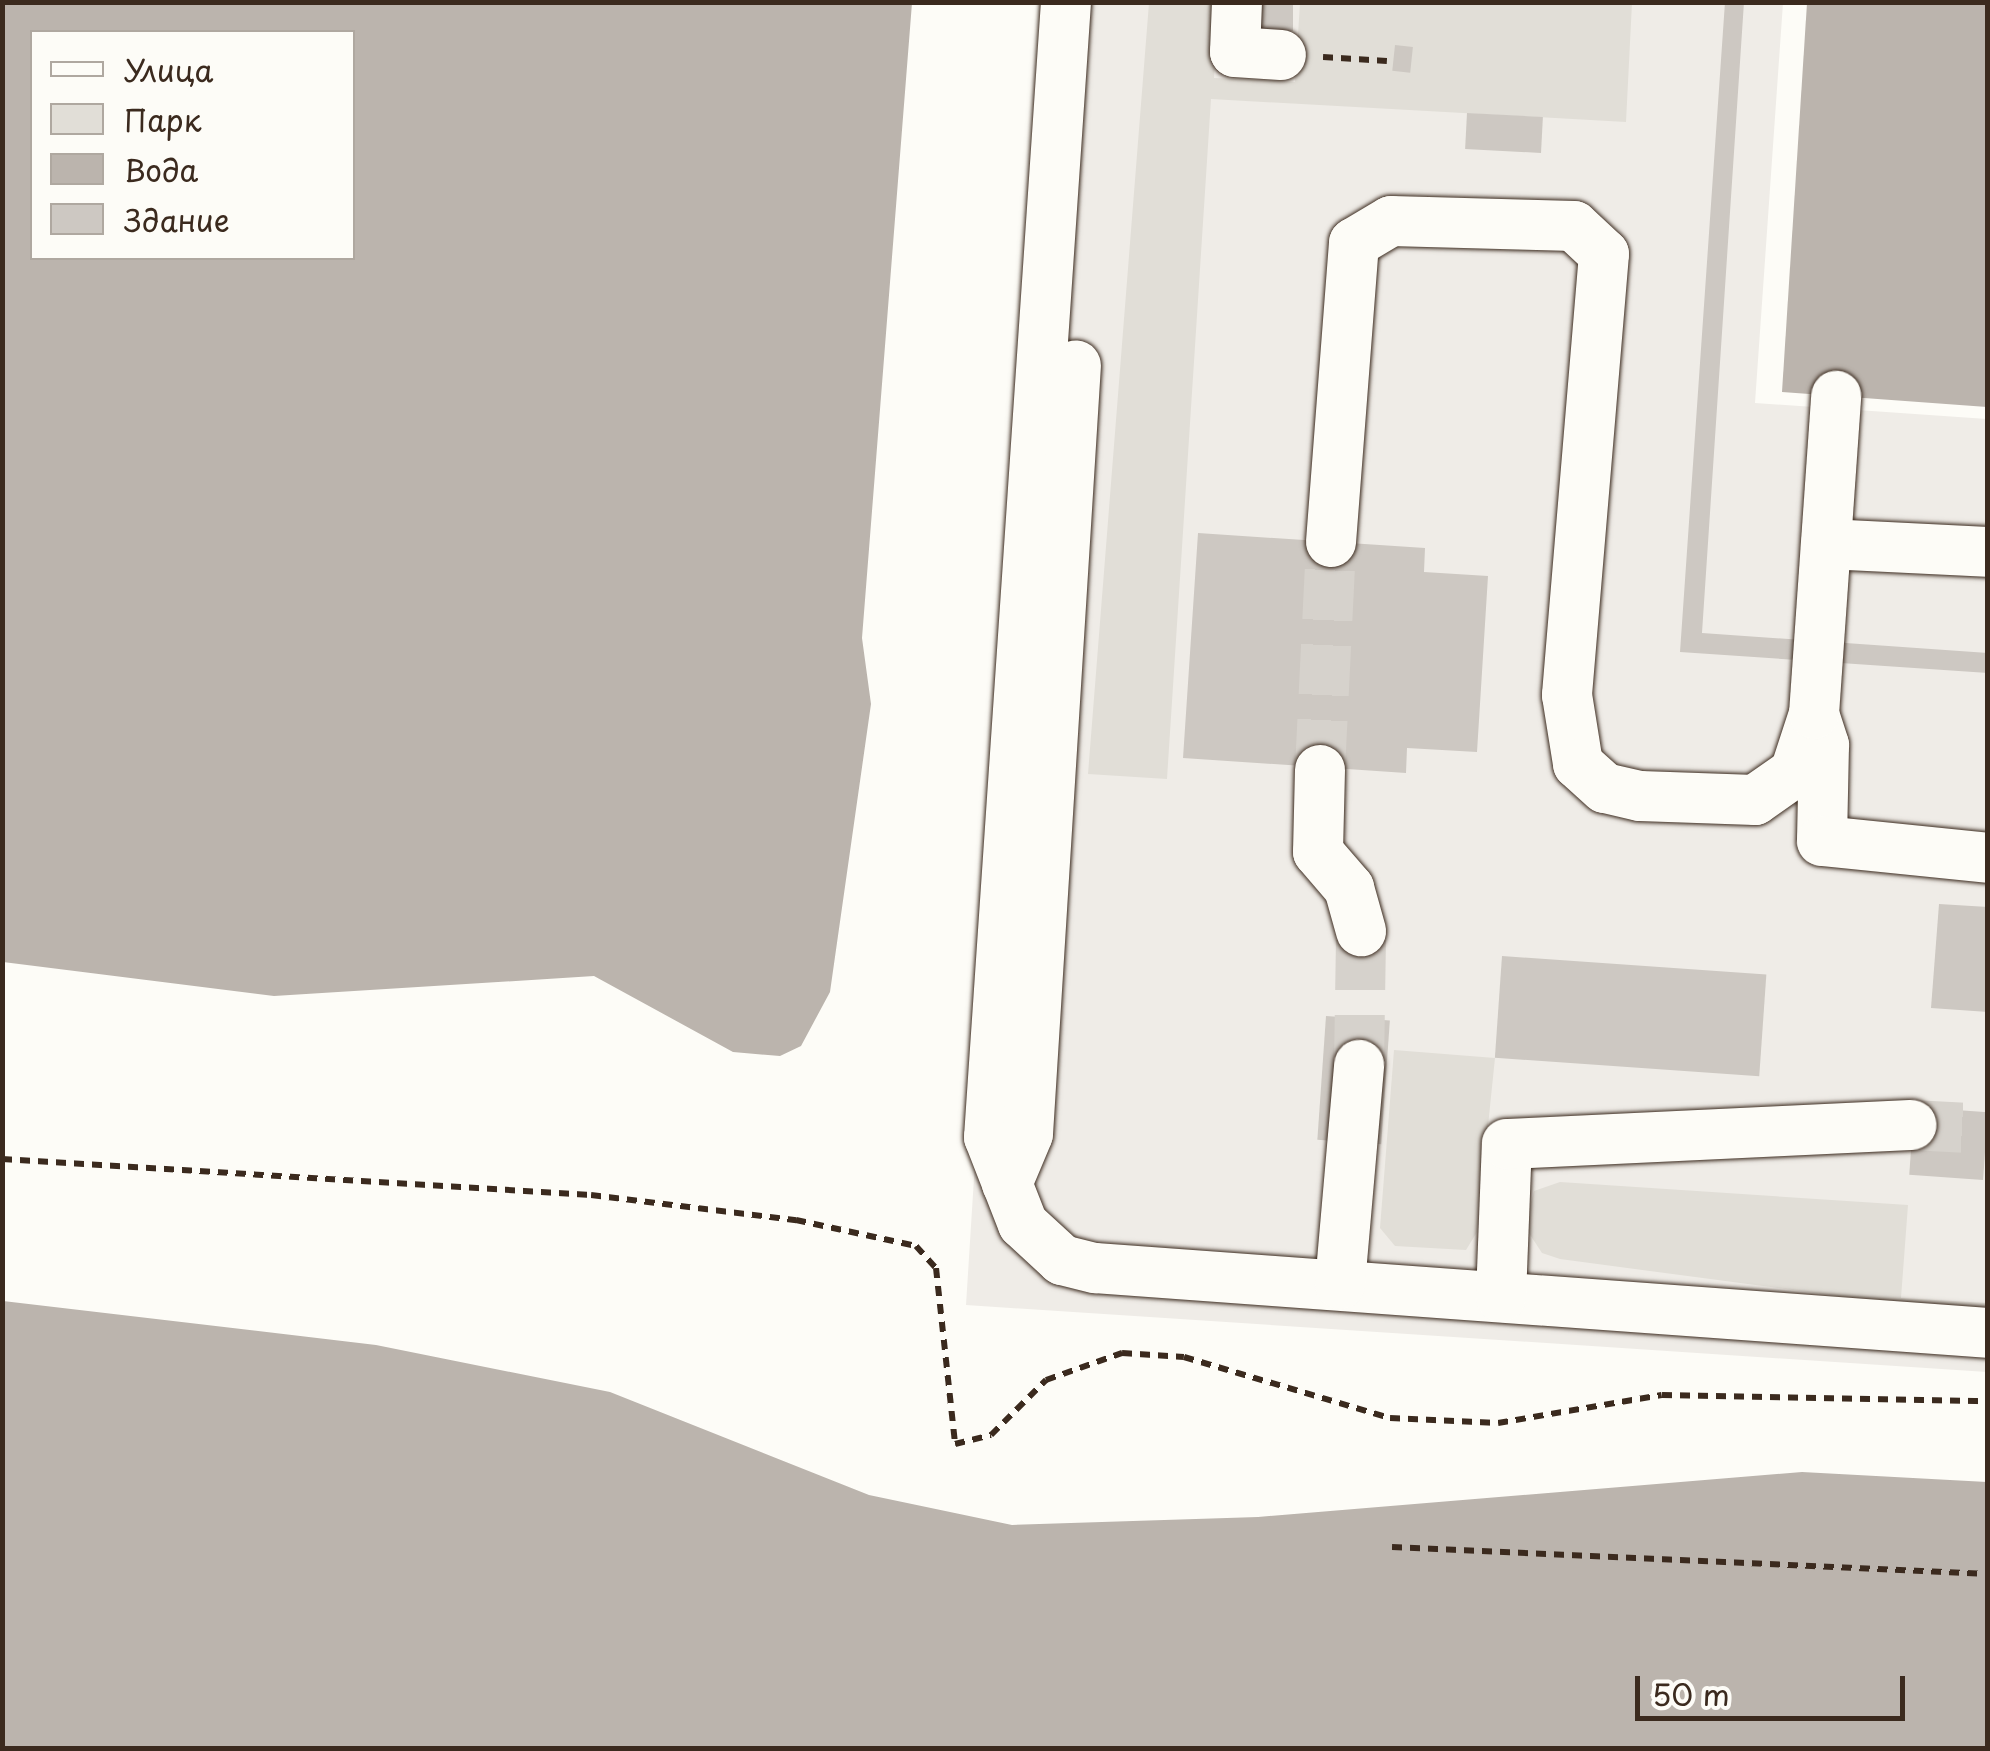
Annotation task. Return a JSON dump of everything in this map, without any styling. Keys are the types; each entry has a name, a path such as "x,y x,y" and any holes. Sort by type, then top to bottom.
{"lane":[{"path":"1066,2 989,1137 1023,1224 1062,1260 1501,1298 1988,1333"},
{"path":"1007,1184 1028,1134 1098,2"},
{"path":"1237,2 1234,52 1282,55"},
{"path":"1331,542 1354,243 1391,220 1574,226 1604,254 1567,695 1578,764 1605,788 1640,796 1756,800 1795,772 1814,714 1836,396"},
{"path":"1826,544 1988,552"},
{"path":"1814,714 1824,745 1822,841 1988,858"},
{"path":"1320,770 1318,852 1348,888 1361,932"},
{"path":"1340,1284 1358,1065"},
{"path":"1501,1298 1507,1144 1912,1125"}],"path":[{"path":"1282,55 1386,62"},
{"path":"2,1159 591,1195 890,1238 916,1246 936,1268 956,1444 991,1435 1046,1380 1122,1354 1184,1357 1390,1418 1498,1423 1662,1394 1988,1401"},
{"path":"1392,1547 1988,1574"}],"shaded area":[{"path":"1048,3 1783,3 1755,403 1987,419 1987,1372 966,1305"}],"green space":[{"path":"1149,3 1218,3 1214,78 1295,82 1300,3 1632,3 1626,122 1211,99 1167,779 1088,774"},
{"path":"1394,1050 1495,1058 1477,1232 1466,1250 1395,1246 1380,1228"},
{"path":"1560,1182 1908,1205 1901,1298 1987,1303 1987,1316 1560,1259 1542,1253 1525,1227 1534,1191"}],"water":[{"path":"3,2 912,3 862,638 871,704 830,992 801,1046 780,1056 733,1052 594,976 274,996 3,962"},
{"path":"1807,3 1987,3 1987,407 1782,392"},
{"path":"3,1301 376,1345 610,1392 869,1495 1012,1525 1258,1517 1802,1472 1987,1482 1987,1748 3,1748"}],"building":[{"path":"1258,2 1293,2 1293,31 1258,31"},
{"path":"1725,2 1744,2 1702,633 1988,653 1988,673 1680,652"},
{"path":"1395,45 1413,47 1410,73 1392,71"},
{"path":"1467,113 1543,117 1541,153 1465,149"},
{"path":"1198,533 1425,548 1424,572 1488,576 1477,752 1407,748 1406,773 1183,758"},
{"path":"1939,904 1988,907 1988,1012 1931,1008"},
{"path":"1502,956 1766,974 1759,1076 1495,1058"},
{"path":"1326,1016 1390,1020 1381,1144 1317,1140"},
{"path":"1914,1107 1988,1112 1983,1180 1909,1175"}],"tunnel":[{"path":"1320,770 1331,542"},
{"path":"1359,1065 1361,931"},
{"path":"1912,1125 1988,1129"}]}
